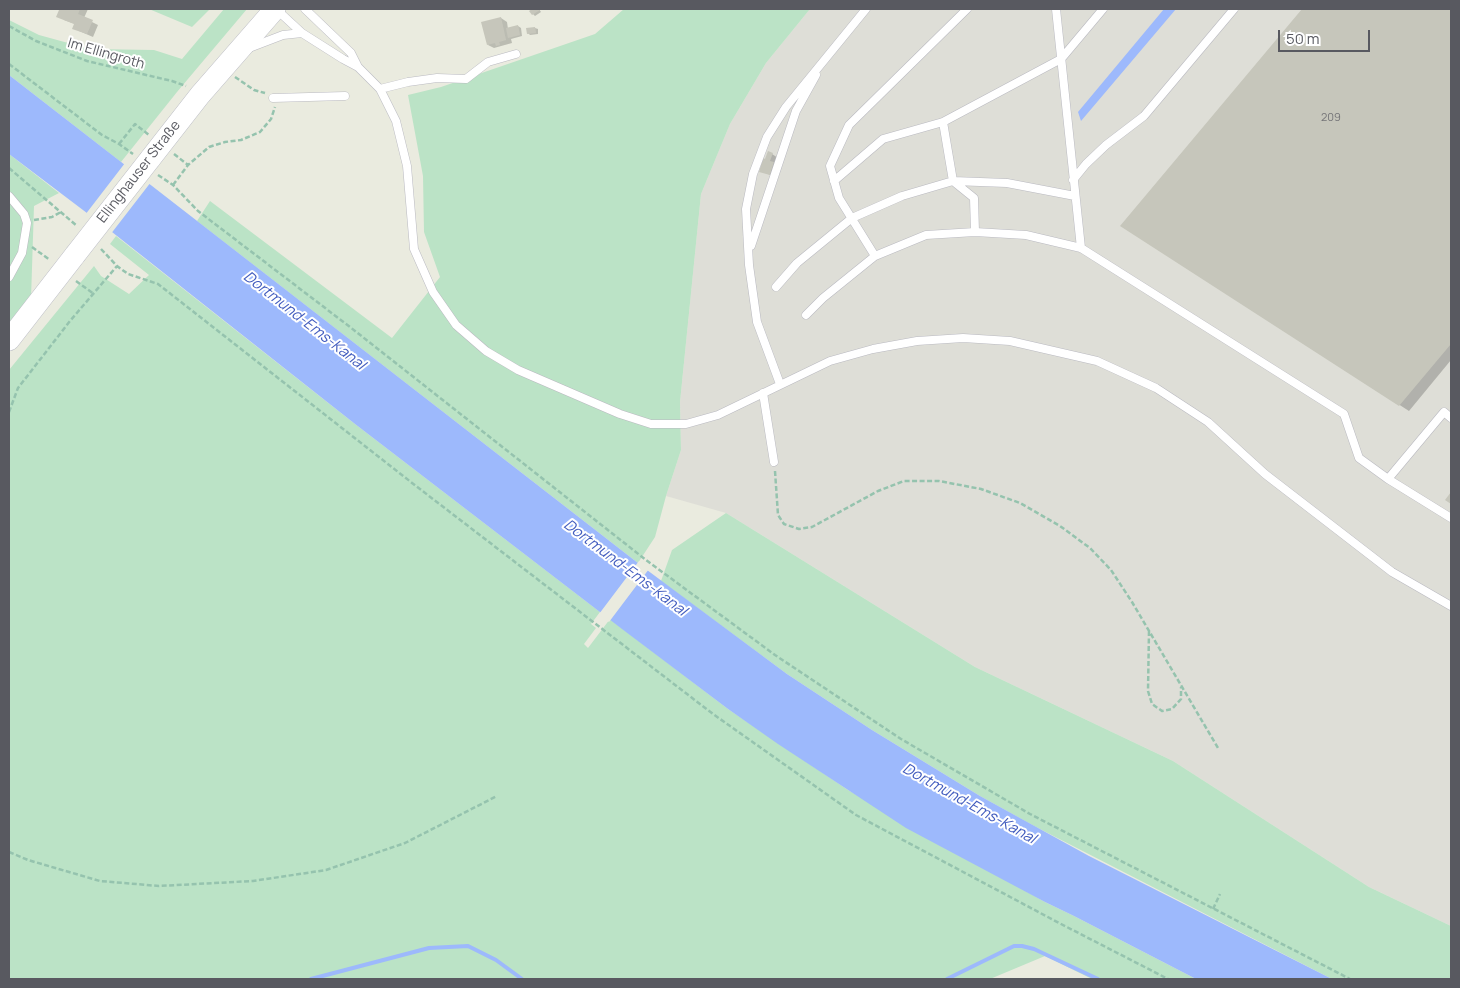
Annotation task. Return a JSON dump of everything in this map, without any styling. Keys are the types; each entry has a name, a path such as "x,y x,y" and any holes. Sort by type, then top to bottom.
{"main road":[{"name":"Ellinghauser Straße","path":"9,340 200,95 275,9"}],"lane":[{"path":"275,9 302,33 343,59 358,66"},
{"path":"305,9 352,53 358,66 380,89 396,121 407,166 414,249 434,292 456,325 486,351 526,374 620,414 650,424 686,424 705,419 830,361 873,348 917,341 962,338 1010,341 1097,361 1156,388 1208,422 1265,474 1392,572 1451,606"},
{"path":"780,384 757,322 749,265 746,209 753,174 767,137 786,107 866,9"},
{"path":"875,256 839,198 830,166 849,125 967,9"},
{"path":"1056,9 1080,248"},
{"path":"834,180 883,139 943,122 1061,59 1103,9"},
{"path":"1073,180 1086,164 1106,145 1144,116 1234,9"},
{"path":"237,52 278,36 302,33"},
{"path":"380,89 408,82 438,78 466,79 488,62 516,54"},
{"path":"749,265 752,240 796,111 827,56"},
{"path":"272,98 345,96"},
{"path":"943,122 953,182 974,198 975,232"},
{"path":"776,287 796,263 852,218 902,196 953,182 1007,184 1075,196"},
{"path":"9,196 28,222 22,253 9,277"},
{"path":"806,315 823,298 875,256 926,235 975,232 1026,235 1080,248 1344,414 1359,458 1388,479 1451,518"},
{"path":"763,393 774,462"},
{"path":"1388,479 1444,412 1451,418"}],"path":[{"name":"Im Ellingroth","path":"9,26 56,50 86,60 178,83 200,95"},
{"path":"9,64 102,135 147,162 198,211 350,327 646,560 774,655 901,739 1013,804 1350,979"},
{"path":"173,185 188,165 209,147 241,140 260,132 271,119 275,106 272,98 268,94 254,90 234,76"},
{"path":"119,144 135,124 150,136"},
{"path":"172,153 188,165"},
{"path":"9,168 80,229"},
{"path":"28,222 52,217 61,212"},
{"path":"98,247 128,274 158,284 416,486 706,708 856,814 1052,920 1168,979"},
{"path":"35,249 52,262"},
{"path":"9,412 18,388 70,321 117,266"},
{"path":"75,280 94,294"},
{"path":"774,462 778,515 784,524 799,529 812,527 878,490 904,482 939,481 981,489 1020,503 1060,526 1090,548 1111,570 1218,748"},
{"path":"1148,630 1148,691 1152,704 1162,711 1172,709 1181,699 1181,686"},
{"path":"9,852 28,860 100,881 159,886 253,881 326,870 405,842 497,796"},
{"path":"1213,909 1220,894"}],"shaded area":[{"path":"810,9 1451,9 1451,926 1369,887 1173,761 975,667 726,513 666,496 681,450 680,402 701,194 730,124 766,63"}],"green space":[{"path":"149,9 210,9 192,27"},
{"path":"224,9 247,9 121,162 9,75 9,20 39,35 90,49 154,50 182,59"},
{"path":"624,9 810,9 766,63 730,124 701,194 680,402 681,450 655,537 638,563 197,221 210,201 392,338 440,277 424,232 423,176 408,95 441,87 595,34"},
{"path":"9,154 59,193 34,206 31,299 9,327"},
{"path":"116,236 355,424 600,612 591,624 596,628 584,644 588,648 610,619 728,709 848,790 1045,902 1196,979 1092,979 1045,956 990,979 9,979 9,370 94,266 101,276 129,294 149,275 110,244"},
{"path":"726,513 975,667 1173,761 1369,887 1451,926 1451,979 1332,979 1036,827 980,796 872,730 787,674 661,581 672,550"}],"water":[{"path":"1164,9 1176,9 1081,121 1078,112"},
{"name":"Dortmund-Ems-Kanal","path":"9,75 647,570 787,674 872,730 980,796 1089,856 1332,979 1196,979 906,828 778,744 622,629 9,154"}],"pier":[{"path":"125,163 151,182 110,235 85,215"},
{"path":"639,561 649,569 609,622 599,614"}],"building":[{"path":"56,9 80,9 78,14 93,20 87,34 72,29 74,24 56,17 59,10"},
{"path":"532,9 540,10 532,15 529,11"},
{"path":"1302,9 1451,9 1451,344 1399,406 1120,226"},
{"path":"501,17 506,40 499,42 500,45 496,46 495,43 487,45 481,22"},
{"path":"518,25 520,35 508,38 506,28"},
{"path":"535,27 536,33 527,34 526,28"},
{"path":"768,151 773,153 770,161 774,162 770,175 759,172 763,158 765,159"},
{"path":"1451,492 1451,504 1445,500"}],"waterway":[{"path":"311,979 429,948 468,946 496,960 522,979"},
{"path":"947,979 1014,946 1034,949 1098,979"}]}
